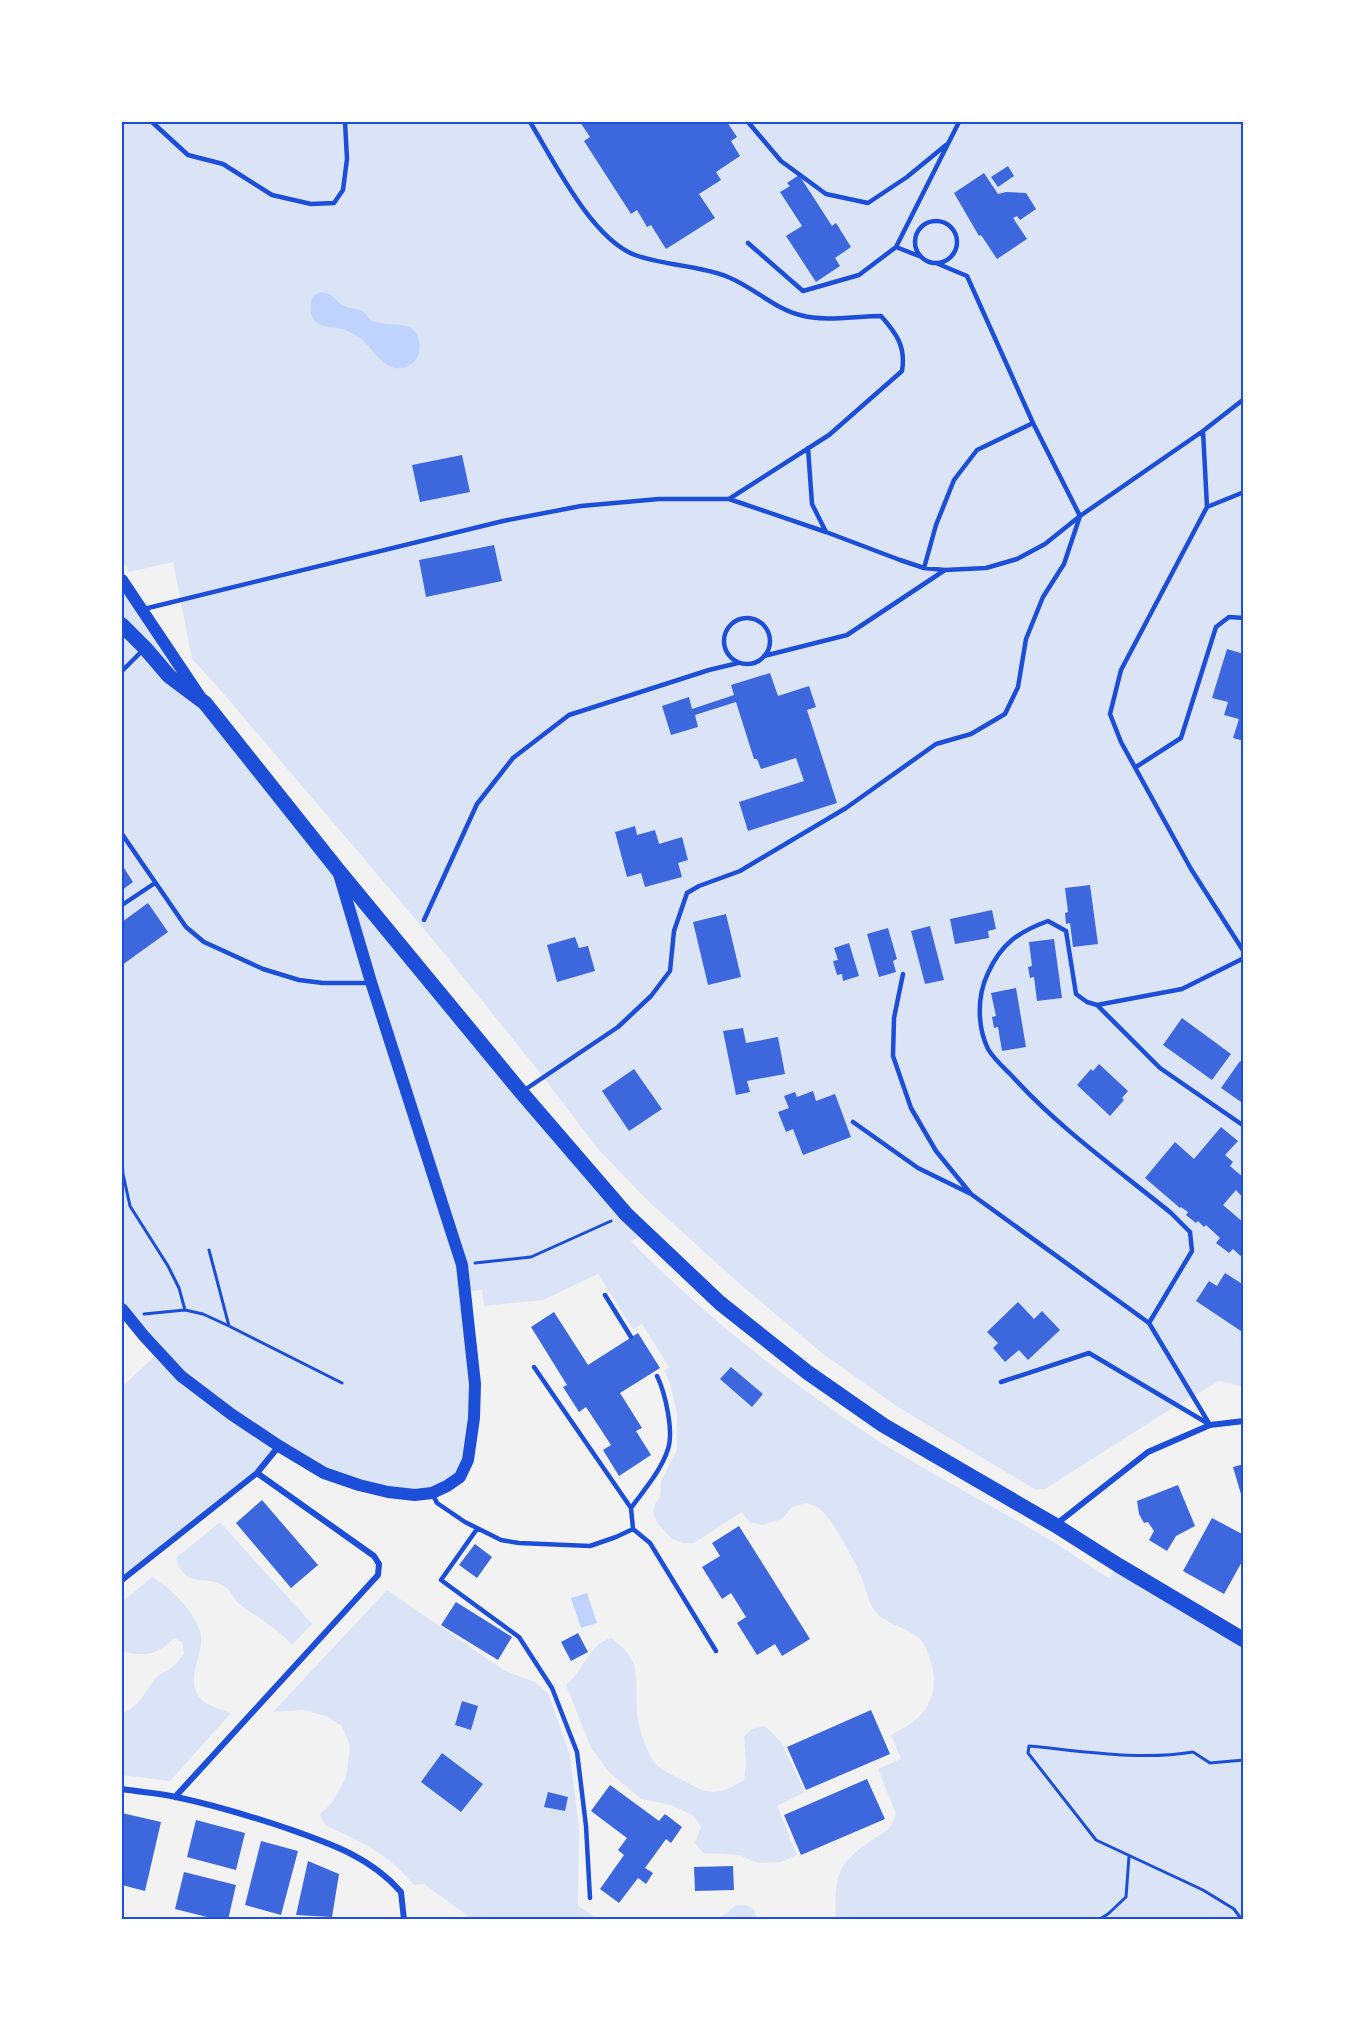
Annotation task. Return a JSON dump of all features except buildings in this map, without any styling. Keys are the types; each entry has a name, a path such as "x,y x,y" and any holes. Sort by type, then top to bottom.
{"main road":[{"path":"122,580 205,704 521,1092 626,1214 720,1303 807,1372 883,1425 1055,1525 1244,1640"},
{"path":"122,625 169,676 205,704"},
{"path":"125,1313 182,1376 231,1414 324,1473 359,1485 415,1495 432,1493 460,1477 468,1460 472,1439 475,1384 462,1265 371,982 338,870"}],"street":[{"path":"1055,1525 1148,1452 1210,1425 1244,1420"},
{"path":"122,1580 257,1473 279,1446"},
{"path":"175,1797 378,1575 379,1564 374,1556 257,1473"},
{"path":"122,1790 175,1797 241,1813 350,1852 378,1869 401,1892 404,1920"}],"lane":[{"path":"152,122 188,155 224,164 273,195 311,204 334,203 343,190 347,159 345,122"},
{"path":"530,122 588,216 610,240 634,254 726,276 752,288 777,305 798,315 823,319 881,316 897,334 904,357 902,372 829,435 729,499"},
{"path":"748,122 781,161 826,194 868,203 907,177 948,143"},
{"path":"748,243 803,291 859,275 897,247 959,122"},
{"path":"921,257 917,252 915,241 918,231 926,223 942,222 955,232 956,248 950,258 936,263"},
{"path":"521,1092 618,1027 651,996 670,971 674,931 687,893 699,886 740,872 846,808 936,744 971,734 1005,714 1018,687 1026,639 1043,597 1064,564 1080,516 1033,423 966,276 897,247"},
{"path":"141,610 525,517 581,506 659,499 729,499 924,568 945,570 986,568 1017,559 1045,544 1080,516 1203,431 1244,399"},
{"path":"924,568 936,525 954,480 977,450 1033,423"},
{"path":"1203,431 1207,507 1121,670 1110,714 1121,741 1191,869 1244,952"},
{"path":"808,447 812,504 826,532"},
{"path":"1207,507 1244,492"},
{"path":"424,920 477,804 513,758 569,716 709,670 738,663 751,664 764,656 847,635 945,570"},
{"path":"1136,766 1181,738 1216,627 1229,617 1244,618"},
{"path":"738,663 729,657 723,640 727,628 742,619 748,618 759,622 767,631 770,643 764,656"},
{"path":"122,671 145,648"},
{"path":"122,834 186,927 204,942 263,969 299,980 323,983 371,982"},
{"path":"122,905 155,883"},
{"path":"1149,1323 1192,1251 1190,1232 1172,1213 1047,1113 988,1050 980,1023 980,1000 985,978 996,956 1012,940 1028,928 1048,921 1066,931 1076,994 1087,1002 1097,1005 1182,989 1244,958"},
{"path":"903,974 894,1018 893,1056 911,1108 936,1151 971,1194"},
{"path":"1097,1005 1160,1068 1244,1126"},
{"path":"853,1122 918,1168 971,1194 1149,1323 1210,1425"},
{"path":"605,1295 632,1337"},
{"path":"1001,1382 1089,1353 1210,1425"},
{"path":"534,1367 631,1508 633,1529 650,1543 716,1651"},
{"path":"631,1508 655,1475 669,1448 668,1416 662,1387 657,1376"},
{"path":"432,1493 437,1503 477,1529 501,1540 519,1543 590,1545 633,1529"},
{"path":"477,1529 441,1580 519,1637 552,1688 577,1752 586,1826 590,1898"}],"path":[{"path":"122,1158 130,1206 168,1266 179,1288 185,1310"},
{"path":"462,1265 531,1257 626,1214"},
{"path":"209,1250 229,1326"},
{"path":"125,1313 185,1310 203,1314 342,1383"},
{"path":"1242,1920 1234,1909 1203,1890 1096,1840 1028,1753 1029,1746 1126,1755 1174,1755 1193,1752 1210,1763 1244,1761"},
{"path":"1098,1920 1126,1898 1130,1856"}],"shaded area":[{"path":"122,122 1243,122 1243,1387 1219,1381 1045,1489 1036,1490 898,1407 823,1354 742,1286 647,1200 598,1149 434,941 192,659 173,562 129,572 122,561"},
{"path":"122,580 205,704 646,1233 631,1241 658,1268 776,1369 891,1449 1040,1534 1109,1578 1118,1565 1243,1640 1243,1919 836,1919 837,1882 844,1865 860,1849 887,1830 892,1825 896,1814 878,1769 901,1759 891,1735 913,1722 928,1705 932,1696 933,1673 928,1652 919,1638 885,1620 875,1611 849,1552 830,1520 817,1507 806,1503 792,1507 782,1519 762,1525 749,1522 742,1512 694,1543 683,1543 672,1539 658,1524 653,1514 655,1504 660,1497 661,1481 677,1450 677,1414 670,1383 664,1371 669,1367 642,1324 633,1329 598,1274 543,1300 484,1306 482,1290 465,1292 475,1384 460,1477 432,1493 359,1485 279,1446 257,1473 122,1580 122,1387 159,1352 122,1309"},
{"path":"220,1522 312,1624 292,1645 272,1627 238,1603 227,1588 212,1581 191,1578 185,1575 180,1568 176,1558"},
{"path":"152,1577 167,1587 182,1602 199,1628 201,1644 194,1677 196,1692 207,1704 231,1713 170,1781 122,1775 122,1714 137,1704 157,1677 173,1667 184,1654 182,1642 174,1638 150,1654 122,1651 122,1602"},
{"path":"387,1590 505,1671 535,1682 548,1693 570,1755 579,1828 578,1906 599,1919 472,1919 424,1884 414,1885 394,1865 373,1849 325,1825 320,1814 331,1804 346,1778 350,1746 342,1726 326,1716 303,1710 273,1712"},
{"path":"611,1638 621,1646 633,1662 640,1729 652,1759 664,1770 702,1790 721,1791 744,1780 746,1764 744,1736 752,1729 765,1726 781,1742 805,1792 777,1806 797,1855 781,1862 758,1863 739,1855 703,1853 695,1843 701,1827 694,1816 671,1805 641,1799 610,1773 591,1748 566,1685 592,1651"},
{"path":"736,1905 746,1905 754,1909 757,1919 719,1919"}],"water":[{"path":"321,292 332,296 344,306 362,311 373,321 407,326 412,329 419,342 416,360 402,368 389,366 359,337 343,329 324,326 316,322 311,313 311,302 313,296"},
{"path":"587,1593 597,1623 581,1628 571,1598"}]}
